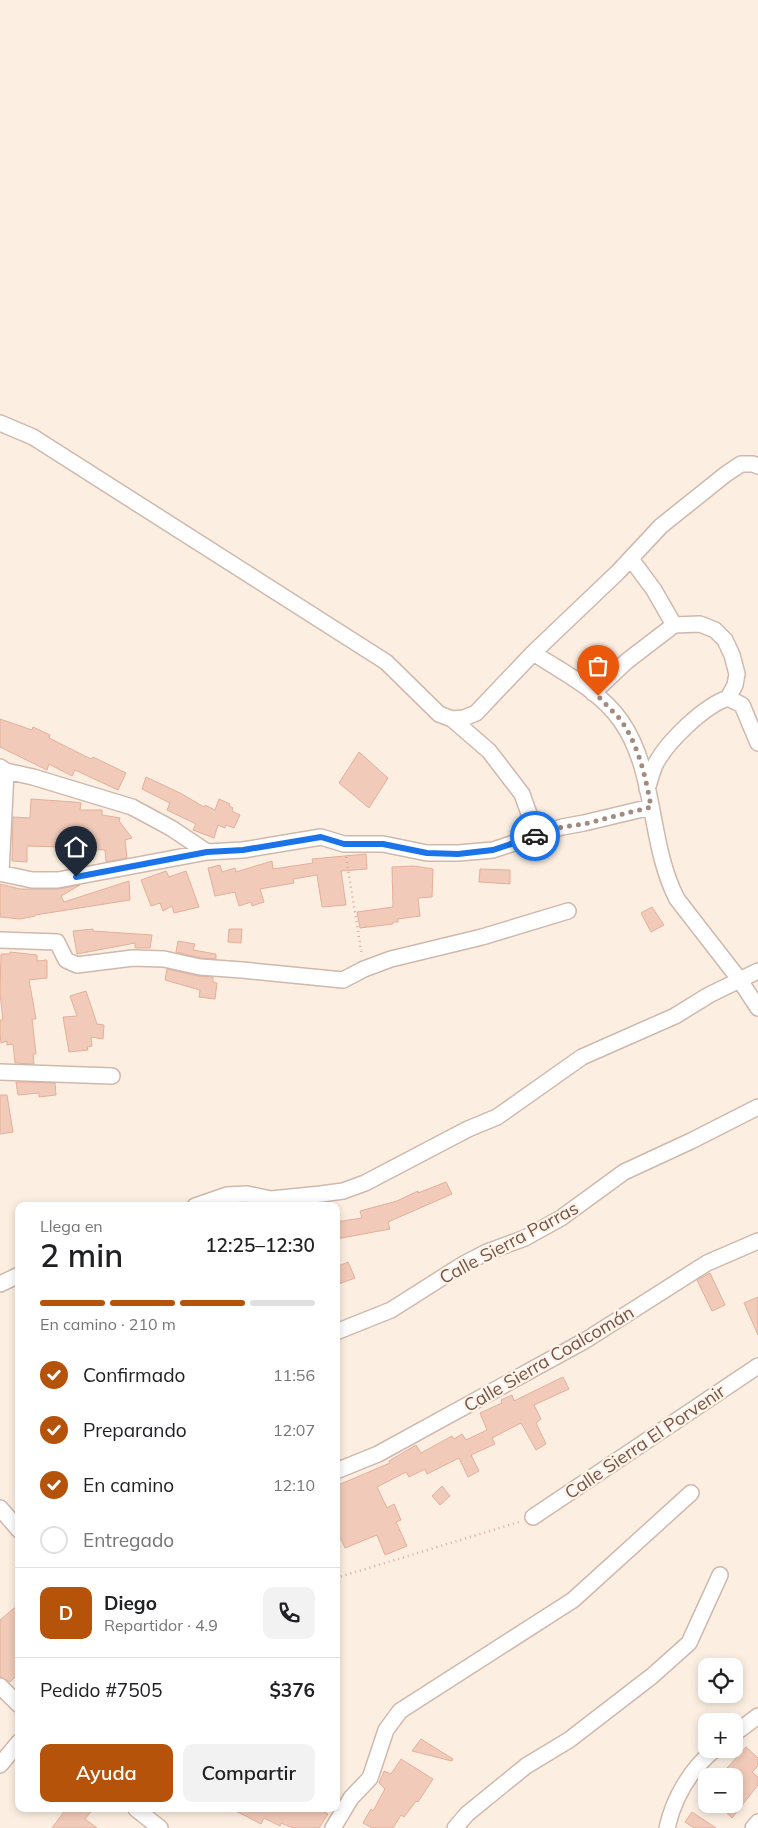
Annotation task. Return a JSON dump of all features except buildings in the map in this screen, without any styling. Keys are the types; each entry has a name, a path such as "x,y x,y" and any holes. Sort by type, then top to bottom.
{"street":[{"path":"0,424 33,437 386,662 439,714 452,720 489,751 522,794 537,836"},
{"path":"452,720 476,713 533,653 584,606 662,526 741,464 758,466"},
{"path":"631,559 654,590 674,625"},
{"path":"593,692 627,661 674,625 700,624 715,630 725,640 732,655 737,674 735,685 728,698"},
{"path":"533,653 593,692 620,719 633,741 648,789 670,884 677,899 739,979 758,1008"},
{"path":"648,789 656,764 669,743 704,711 721,700 728,698 742,705 758,743"},
{"path":"207,852 171,828 132,807 3,769 0,873 32,880 58,880 207,852 243,850 321,837 344,844 383,844 427,853 458,854 493,850 562,827 584,824 651,807"},
{"path":"0,940 57,942 63,950 66,960 77,965 133,958 164,959 200,967 343,980 364,969 391,959 482,937 568,912"},
{"path":"207,1202 227,1195 247,1194 271,1202 343,1191 365,1183 468,1129 497,1117 582,1057 675,1016 709,995 758,971"},
{"path":"0,1072 112,1076"},
{"name":"Calle Sierra Parras","path":"340,1330 391,1310 462,1264 487,1252 525,1238 562,1218 624,1172 758,1107"},
{"name":"Calle Sierra Coalcomán","path":"340,1469 378,1454 586,1340 707,1263 758,1241"},
{"path":"0,1284 15,1277"},
{"name":"Calle Sierra El Porvenir","path":"533,1518 758,1366"},
{"path":"344,1797 370,1778 386,1730 400,1711 573,1600 691,1493"},
{"path":"0,1508 15,1525"},
{"path":"455,1828 466,1814 526,1766 569,1740 645,1682 689,1643 720,1575"},
{"path":"0,1686 15,1701"},
{"path":"743,1727 758,1716"},
{"path":"0,1765 15,1747"},
{"path":"667,1828 670,1815 685,1783 706,1758"},
{"path":"140,1812 160,1828"},
{"path":"333,1828 339,1812"},
{"path":"752,1828 758,1822"}],"path":[{"path":"344,844 364,969"},
{"path":"340,1577 533,1518"}],"way so far":[{"path":"535,836 562,827 584,824 651,807 648,789 633,741 620,719 598,696"}],"route":[{"path":"76,877 207,852 243,850 321,837 344,844 383,844 427,853 458,854 493,850 535,836"}]}
